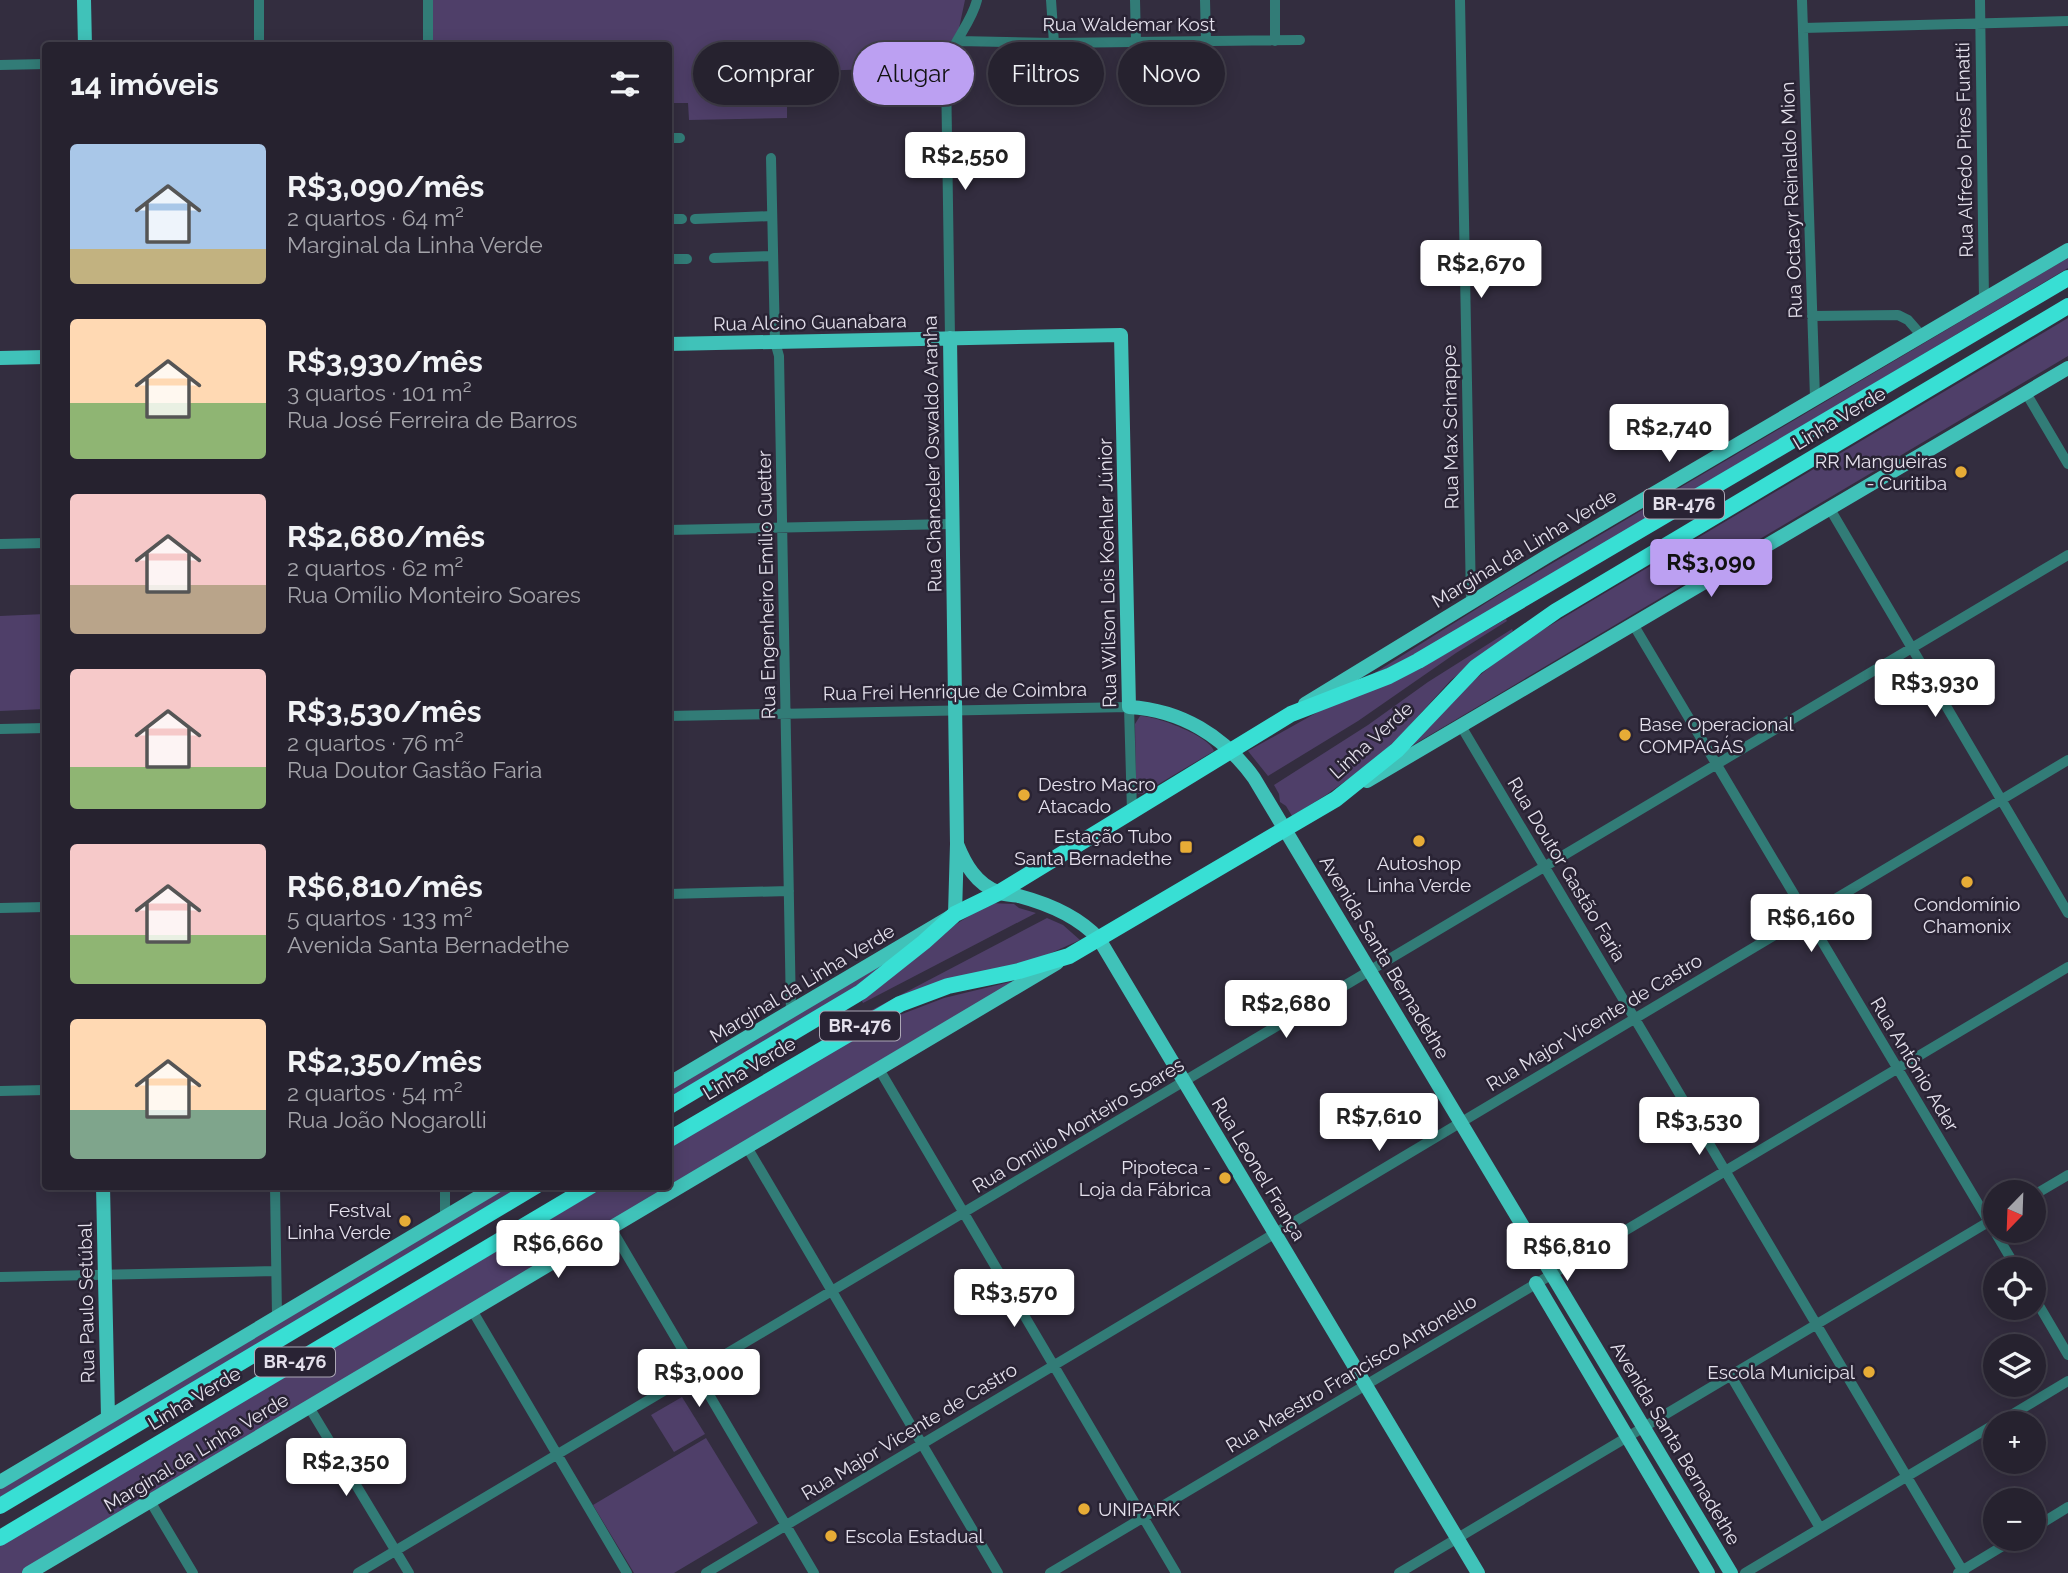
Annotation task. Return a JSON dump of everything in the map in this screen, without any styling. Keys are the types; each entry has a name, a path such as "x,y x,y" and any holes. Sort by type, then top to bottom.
{"highway":[{"name":"Linha Verde","path":"672,1105 861,992 955,914 998,892 1291,714 1389,676 1418,661 2068,278"},
{"name":"Linha Verde","path":"672,1138 900,1004 948,986 1019,971 1069,956 1286,829 1371,774 1476,667 1514,638 2068,306"},
{"name":"Linha Verde","path":"0,1506 529,1190"},
{"name":"Linha Verde","path":"0,1538 584,1190"}],"main road":[{"path":"84,0 85,42"},
{"name":"Marginal da Linha Verde","path":"1291,714 1471,601 2068,250"},
{"name":"Rua Alcino Guanabara","path":"672,344 1121,335"},
{"name":"Rua Wilson Lois Koehler Júnior","path":"1121,335 1129,707"},
{"name":"Rua Chanceler Oswaldo Aranha","path":"950,338 957,844 955,914"},
{"path":"0,358 42,357"},
{"path":"1336,799 2068,368"},
{"name":"Rua Frei Henrique de Coimbra","path":"1129,707 1153,709 1178,717 1208,732 1232,750"},
{"name":"Avenida Santa Bernadethe","path":"1232,750 1254,778 1286,829 1731,1573"},
{"name":"Rua Leonel França","path":"957,844 966,865 975,876 998,892 1058,909 1081,923 1099,939 1478,1573"},
{"name":"Marginal da Linha Verde","path":"672,1082 955,914"},
{"name":"Marginal da Linha Verde","path":"29,1573 1069,956"},
{"name":"Rua Paulo Setúbal","path":"103,1190 108,1418"},
{"path":"0,1482 490,1190"},
{"name":"Avenida Santa Bernadethe","path":"1536,1283 1708,1573"}],"street":[{"path":"259,0 259,42"},
{"path":"428,0 428,42"},
{"name":"Rua Chanceler Oswaldo Aranha","path":"950,338 946,70 949,57 974,13 977,0"},
{"path":"1051,0 1054,42"},
{"path":"1135,0 1136,42"},
{"path":"1205,0 1206,41"},
{"path":"1275,0 1275,41"},
{"name":"Rua Max Schrappe","path":"1460,0 1471,601"},
{"name":"Rua Octacyr Reinaldo Mion","path":"1801,0 1815,398"},
{"name":"Rua Alfredo Pires Funatti","path":"1979,0 1984,300"},
{"path":"1802,28 2068,21"},
{"name":"Rua Waldemar Kost","path":"1136,42 1300,40"},
{"name":"Rua Waldemar Kost","path":"959,41 1006,42"},
{"path":"0,65 42,64"},
{"name":"Rua Engenheiro Emílio Guetter","path":"771,158 775,342 779,356 791,1012"},
{"path":"695,219 772,216"},
{"path":"672,219 682,219"},
{"path":"714,258 773,256"},
{"path":"672,259 687,259"},
{"path":"1812,316 1898,315 1908,320 1922,336"},
{"path":"2026,393 2068,464"},
{"path":"1830,509 2068,913"},
{"path":"672,530 952,524"},
{"path":"0,544 42,543"},
{"name":"Rua Omílio Monteiro Soares","path":"358,1573 2068,555"},
{"name":"Rua Antônio Ader","path":"1633,624 1898,1069 1983,1206"},
{"name":"Rua Frei Henrique de Coimbra","path":"672,716 1129,707"},
{"name":"Rua Wilson Lois Koehler Júnior","path":"1129,707 1132,811"},
{"name":"Rua Doutor Gastão Faria","path":"1461,726 1962,1572"},
{"path":"0,729 42,728"},
{"name":"Rua Major Vicente de Castro","path":"706,1573 2068,760"},
{"path":"672,894 789,891"},
{"path":"0,908 42,907"},
{"name":"Rua Maestro Francisco Antonello","path":"1050,1573 2068,967"},
{"path":"879,1069 1176,1573"},
{"path":"0,1091 42,1090"},
{"path":"747,1147 998,1573"},
{"path":"2046,1188 2068,1175"},
{"path":"275,1190 277,1316"},
{"path":"445,1190 445,1217"},
{"path":"1399,1573 1983,1225"},
{"path":"611,1228 814,1573"},
{"path":"0,1277 276,1271"},
{"path":"472,1310 627,1573"},
{"path":"2046,1317 2068,1355"},
{"path":"1731,1376 1820,1528"},
{"path":"2018,1411 2068,1381"},
{"path":"310,1407 409,1573"},
{"path":"1745,1573 1983,1432"},
{"path":"150,1501 193,1573"},
{"path":"2046,1521 2068,1507"},
{"path":"1962,1572 1995,1551"}],"shaded area":[{"path":"433,0 965,0 958,33 951,42 853,42 853,70 839,70 839,42 693,42 693,105 787,105 787,118 689,120 688,103 672,103 672,42 433,42"},
{"path":"2068,258 2068,268 1418,654 1368,677 1502,593"},
{"path":"2068,318 2068,356 1408,748 1456,695 1514,647"},
{"path":"42,614 42,709 0,711 0,616"},
{"path":"1506,619 1507,621 1358,721 1268,776 1248,751 1325,708 1419,669"},
{"path":"1512,629 1513,631 1451,680 1400,736 1372,762 1292,816 1280,802 1274,785"},
{"path":"1140,716 1169,723 1193,733 1214,751 1138,794 1135,724"},
{"path":"990,903 1014,904 1036,913 863,1003 862,1001 953,926"},
{"path":"1047,918 1063,925 1080,940 1042,957 870,1014 868,1012"},
{"path":"902,951 870,978 672,1097 672,1087"},
{"path":"1018,980 672,1187 672,1146 872,1028 944,998"},
{"path":"500,1190 517,1190 0,1497 0,1487"},
{"path":"599,1190 666,1190 25,1573 0,1573 0,1546"},
{"path":"682,1397 705,1434 674,1452 651,1415"},
{"path":"706,1438 758,1523 674,1573 634,1573 593,1505"}],"place":[{"name":"RR Mangueiras - Curitiba","path":"1961,472"},
{"name":"Base Operacional COMPAGÁS","path":"1625,735"},
{"name":"Destro Macro Atacado","path":"1024,795"},
{"name":"Autoshop Linha Verde","path":"1419,841"},
{"name":"Estação Tubo Santa Bernadethe","path":"1186,847"},
{"name":"Condomínio Chamonix","path":"1967,882"},
{"name":"Pipoteca - Loja da Fábrica","path":"1225,1178"},
{"name":"Festval Linha Verde","path":"405,1221"},
{"name":"Escola Municipal","path":"1869,1372"},
{"name":"UNIPARK","path":"1084,1509"},
{"name":"Escola Estadual","path":"831,1536"}]}
